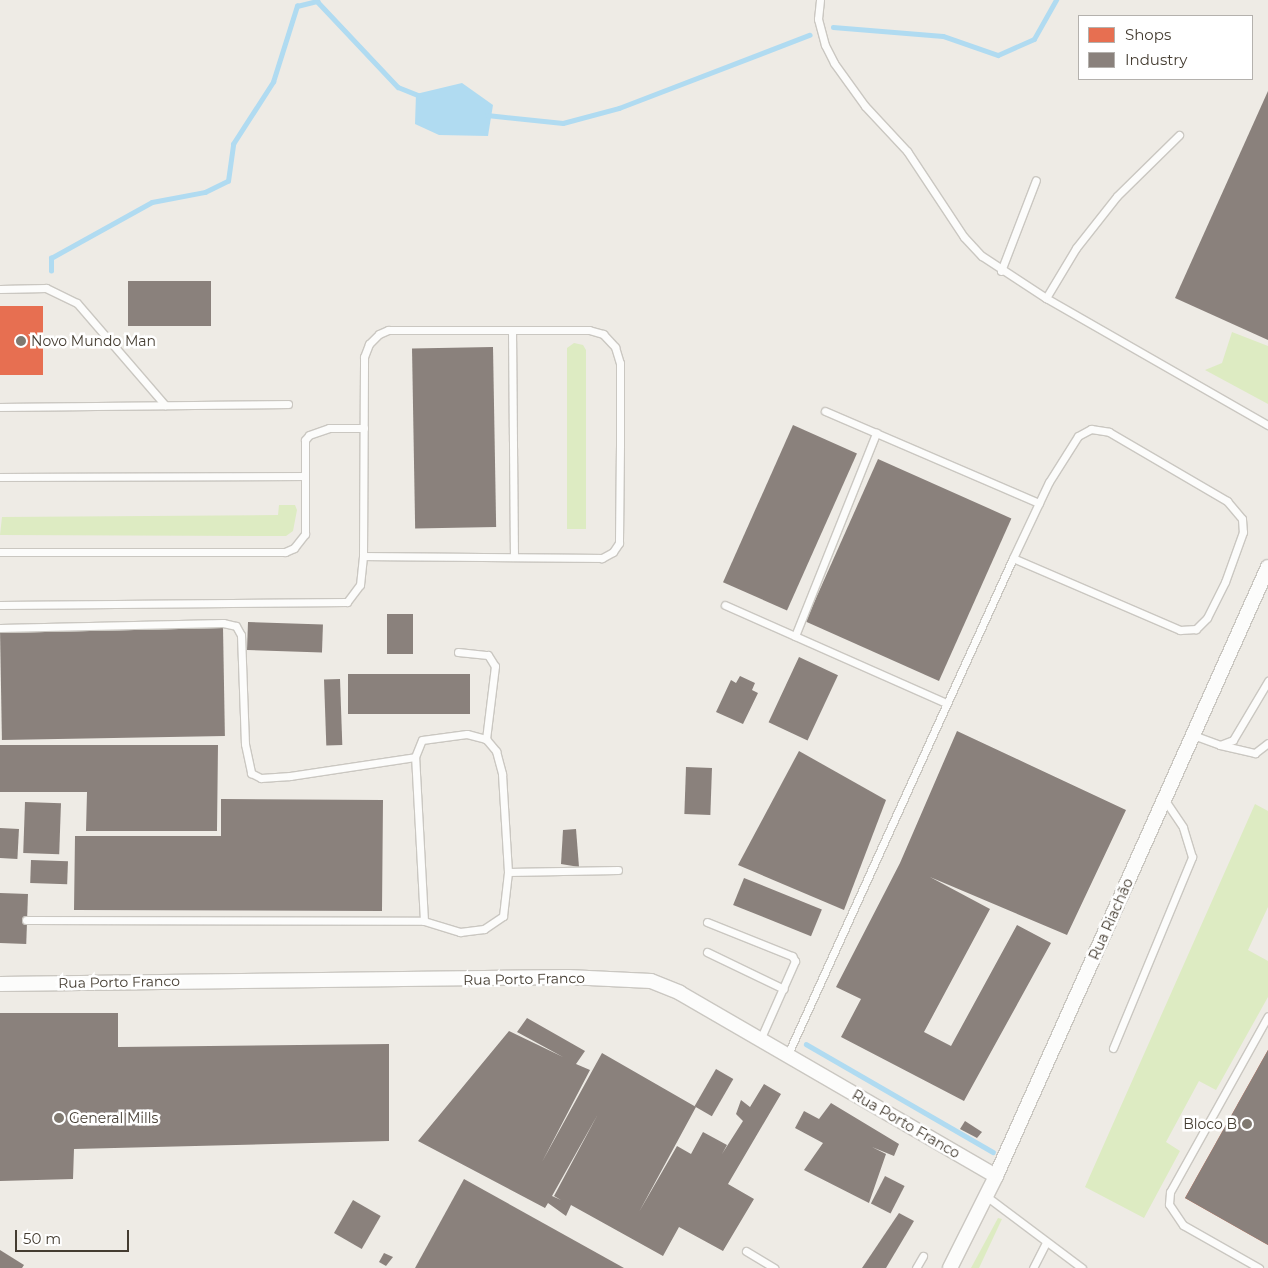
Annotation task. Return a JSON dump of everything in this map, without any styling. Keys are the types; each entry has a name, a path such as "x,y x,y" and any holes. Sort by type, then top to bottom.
{"street":[{"name":"Rua Riachão","path":"950,1268 996,1176 1267,570"},
{"name":"Rua Porto Franco","path":"0,984 624,977 651,981 680,993 996,1176"}],"lane":[{"path":"820,0 818,19 825,45 845,79 907,151 964,237 1001,271 1268,425"},
{"path":"1046,298 1082,240 1117,196 1179,135"},
{"path":"1001,271 1036,180"},
{"path":"0,289 46,288 77,302 165,405"},
{"path":"0,605 347,602 360,585 363,556 364,357 369,344 379,334 388,330 589,330 602,334 614,347 620,362 618,543 613,552 602,558 363,556"},
{"path":"512,330 514,556"},
{"path":"0,407 288,404"},
{"path":"825,411 1039,503"},
{"path":"0,552 285,552 294,548 305,534 305,440 309,435 329,428 364,428"},
{"path":"787,1056 946,702 1013,558 1066,451 1078,436 1091,430 1109,432 1150,453 1227,500 1238,511 1243,532 1225,582 1207,618 1196,629 1180,630 1013,558"},
{"path":"795,636 876,433"},
{"path":"0,477 305,476"},
{"path":"725,605 946,702"},
{"path":"0,628 224,623 236,626 241,635 245,744 251,773 261,778 290,776 415,757"},
{"path":"458,652 488,655 495,666 486,739"},
{"path":"1220,746 1233,740 1240,731 1268,681"},
{"path":"26,920 424,921 460,932 484,929 494,924 503,916 508,872 502,774 496,751 486,739 468,734 428,738 418,744 415,757 424,921"},
{"path":"1193,734 1220,746 1255,753 1268,743"},
{"path":"1113,1048 1192,857 1183,827 1165,800"},
{"path":"508,872 618,870"},
{"path":"707,922 792,956 794,966 760,1041"},
{"path":"708,952 784,989"},
{"path":"1259,1268 1183,1225 1169,1204 1170,1192 1268,1016"},
{"path":"986,1196 1082,1268"},
{"path":"1033,1268 1046,1242"},
{"path":"746,1251 774,1268"},
{"path":"916,1268 923,1256"}],"green space":[{"path":"1232,332 1268,346 1268,404 1205,370 1222,363"},
{"path":"574,343 583,345 586,350 586,529 567,529 567,348"},
{"path":"279,505 295,505 297,510 293,531 286,536 0,535 2,517 278,515"},
{"path":"1255,804 1268,811 1268,907 1248,950 1268,961 1268,997 1216,1090 1199,1081 1166,1142 1180,1151 1144,1218 1085,1187"},
{"path":"998,1218 1002,1219 979,1268 971,1268"}],"water":[{"path":"462,83 493,105 488,136 439,135 415,124 416,94"}],"building: Shops":[{"name":"Novo Mundo Man","path":"0,306 43,306 43,375 0,375"},
{"name":"Bloco B","path":"1268,1050 1268,1245 1185,1198"}],"building: Industry":[{"path":"1268,91 1268,340 1175,298"},
{"path":"128,281 211,281 211,326 128,326"},
{"path":"493,347 496,527 415,528 412,348"},
{"path":"793,425 857,453 787,611 723,582"},
{"path":"878,459 1011,518 939,681 806,622"},
{"path":"387,614 413,614 413,654 387,654"},
{"path":"248,622 323,625 322,653 247,650"},
{"path":"223,627 225,736 2,740 0,631"},
{"path":"799,657 838,675 808,740 769,722"},
{"path":"348,674 470,674 470,714 348,714"},
{"path":"740,676 755,683 752,690 758,693 743,724 716,712 731,680 736,683"},
{"path":"340,679 342,745 326,746 324,680"},
{"path":"957,731 1126,810 1067,935 930,877 990,909 924,1032 951,1046 1017,925 1051,943 964,1101 841,1037 861,999 836,987 900,863"},
{"path":"0,745 218,745 217,831 86,831 87,792 0,792"},
{"path":"799,751 886,800 844,910 738,865"},
{"path":"686,767 712,768 710,815 684,814"},
{"path":"221,799 383,800 382,911 74,910 75,836 221,836"},
{"path":"25,802 61,803 59,854 23,853"},
{"path":"0,828 19,829 17,859 0,858"},
{"path":"576,829 579,867 561,864 563,830"},
{"path":"31,860 68,861 67,884 30,883"},
{"path":"744,878 822,909 811,936 733,905"},
{"path":"0,893 28,894 26,944 0,943"},
{"path":"0,1013 118,1013 118,1047 389,1044 389,1141 74,1149 73,1179 0,1181"},
{"path":"527,1018 585,1051 576,1064 590,1070 542,1162 602,1053 696,1107 639,1212 677,1146 691,1154 703,1132 727,1145 722,1154 743,1121 736,1114 741,1100 750,1107 764,1084 781,1094 728,1184 754,1199 723,1251 679,1227 663,1256 571,1205 566,1216 548,1203 545,1208 418,1141 509,1031 563,1057 517,1032","holes":["598,1114 554,1196 561,1200 552,1196"]},
{"name":"Bloco B","path":"1268,1050 1268,1245 1185,1198"},
{"path":"716,1069 733,1079 712,1116 694,1106"},
{"path":"831,1103 899,1144 894,1156 872,1147 886,1154 869,1203 804,1170 823,1143 795,1128 804,1111 819,1119"},
{"path":"965,1121 982,1132 977,1138 960,1129"},
{"path":"885,1176 905,1186 891,1214 871,1204"},
{"path":"464,1179 624,1268 415,1268"},
{"path":"353,1200 381,1216 362,1249 334,1233"},
{"path":"899,1213 914,1221 886,1268 862,1268"},
{"path":"0,1250 24,1265 22,1268 0,1268"},
{"path":"384,1253 393,1257 386,1266 379,1262"}],"waterway":[{"path":"833,27 943,36 998,55 1034,39 1056,0"},
{"path":"51,271 51,258 152,202 205,192 228,181 233,144 273,82 297,6 317,1 398,87 420,96"},
{"path":"487,115 563,123 619,108 809,35"},
{"path":"806,1044 993,1152"}],"place":[{"name":"Novo Mundo Man","path":"21,341"},
{"name":"General Mills","path":"59,1118"},
{"name":"Bloco B","path":"1247,1124"}]}
